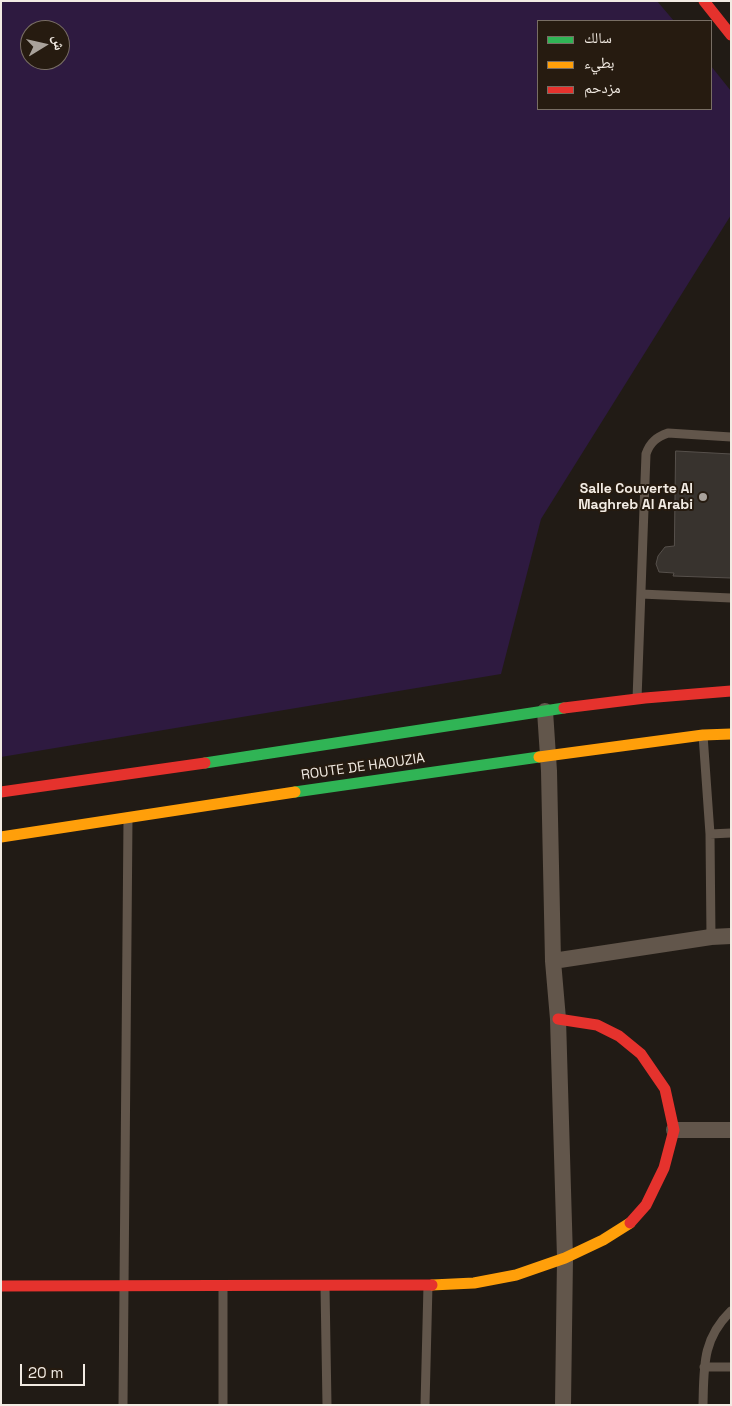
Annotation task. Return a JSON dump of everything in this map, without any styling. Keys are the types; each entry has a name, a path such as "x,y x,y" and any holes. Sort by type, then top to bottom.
{"street":[{"path":"704,1 731,35"},
{"name":"ROUTE DE HAOUZIA","path":"1,792 283,752 545,711 731,691"},
{"path":"545,711 554,961 558,1019 565,1258 563,1405"},
{"name":"ROUTE DE HAOUZIA","path":"1,837 370,780 548,758 703,735 731,734"},
{"path":"554,961 711,937 731,936"},
{"path":"1,1286 428,1285 474,1283 516,1275 565,1258 604,1240 628,1225 646,1205 664,1168 674,1130 665,1089 641,1054 619,1036 597,1025 558,1019"},
{"path":"674,1130 731,1130"}],"lane":[{"path":"638,700 646,454 648,446 660,436 668,433 731,437"},
{"path":"642,594 731,598"},
{"path":"703,735 710,834 711,937"},
{"path":"123,1405 128,818"},
{"path":"710,834 731,833"},
{"path":"325,1284 327,1405"},
{"path":"223,1285 223,1405"},
{"path":"425,1405 428,1285"},
{"path":"703,1405 704,1367 709,1342 716,1328 731,1311"},
{"path":"704,1367 731,1368"}],"shaded area":[{"path":"1,1 657,1 673,20 537,20 537,110 712,110 712,67 731,91 731,215 541,519 501,674 1,757"}],"building":[{"name":"Salle Couverte Al Maghreb Al Arabi","path":"676,451 731,454 731,578 673,576 674,573 659,572 656,564 658,556 665,547 674,546"}],"traffic: fast":[{"path":"205,763 564,708"},
{"path":"295,792 539,757"}],"traffic: slow":[{"path":"539,757 703,735 731,734"},
{"path":"1,837 295,792"},
{"path":"432,1285 474,1283 516,1275 565,1258 603,1240 630,1223"}],"traffic: jam":[{"path":"704,1 731,35"},
{"path":"564,708 645,698 731,691"},
{"path":"1,792 205,763"},
{"path":"558,1019 597,1025 619,1036 641,1054 665,1089 674,1130 664,1168 646,1205 630,1223"},
{"path":"1,1286 432,1285"}],"place":[{"name":"Salle Couverte Al Maghreb Al Arabi","path":"703,497"}]}
